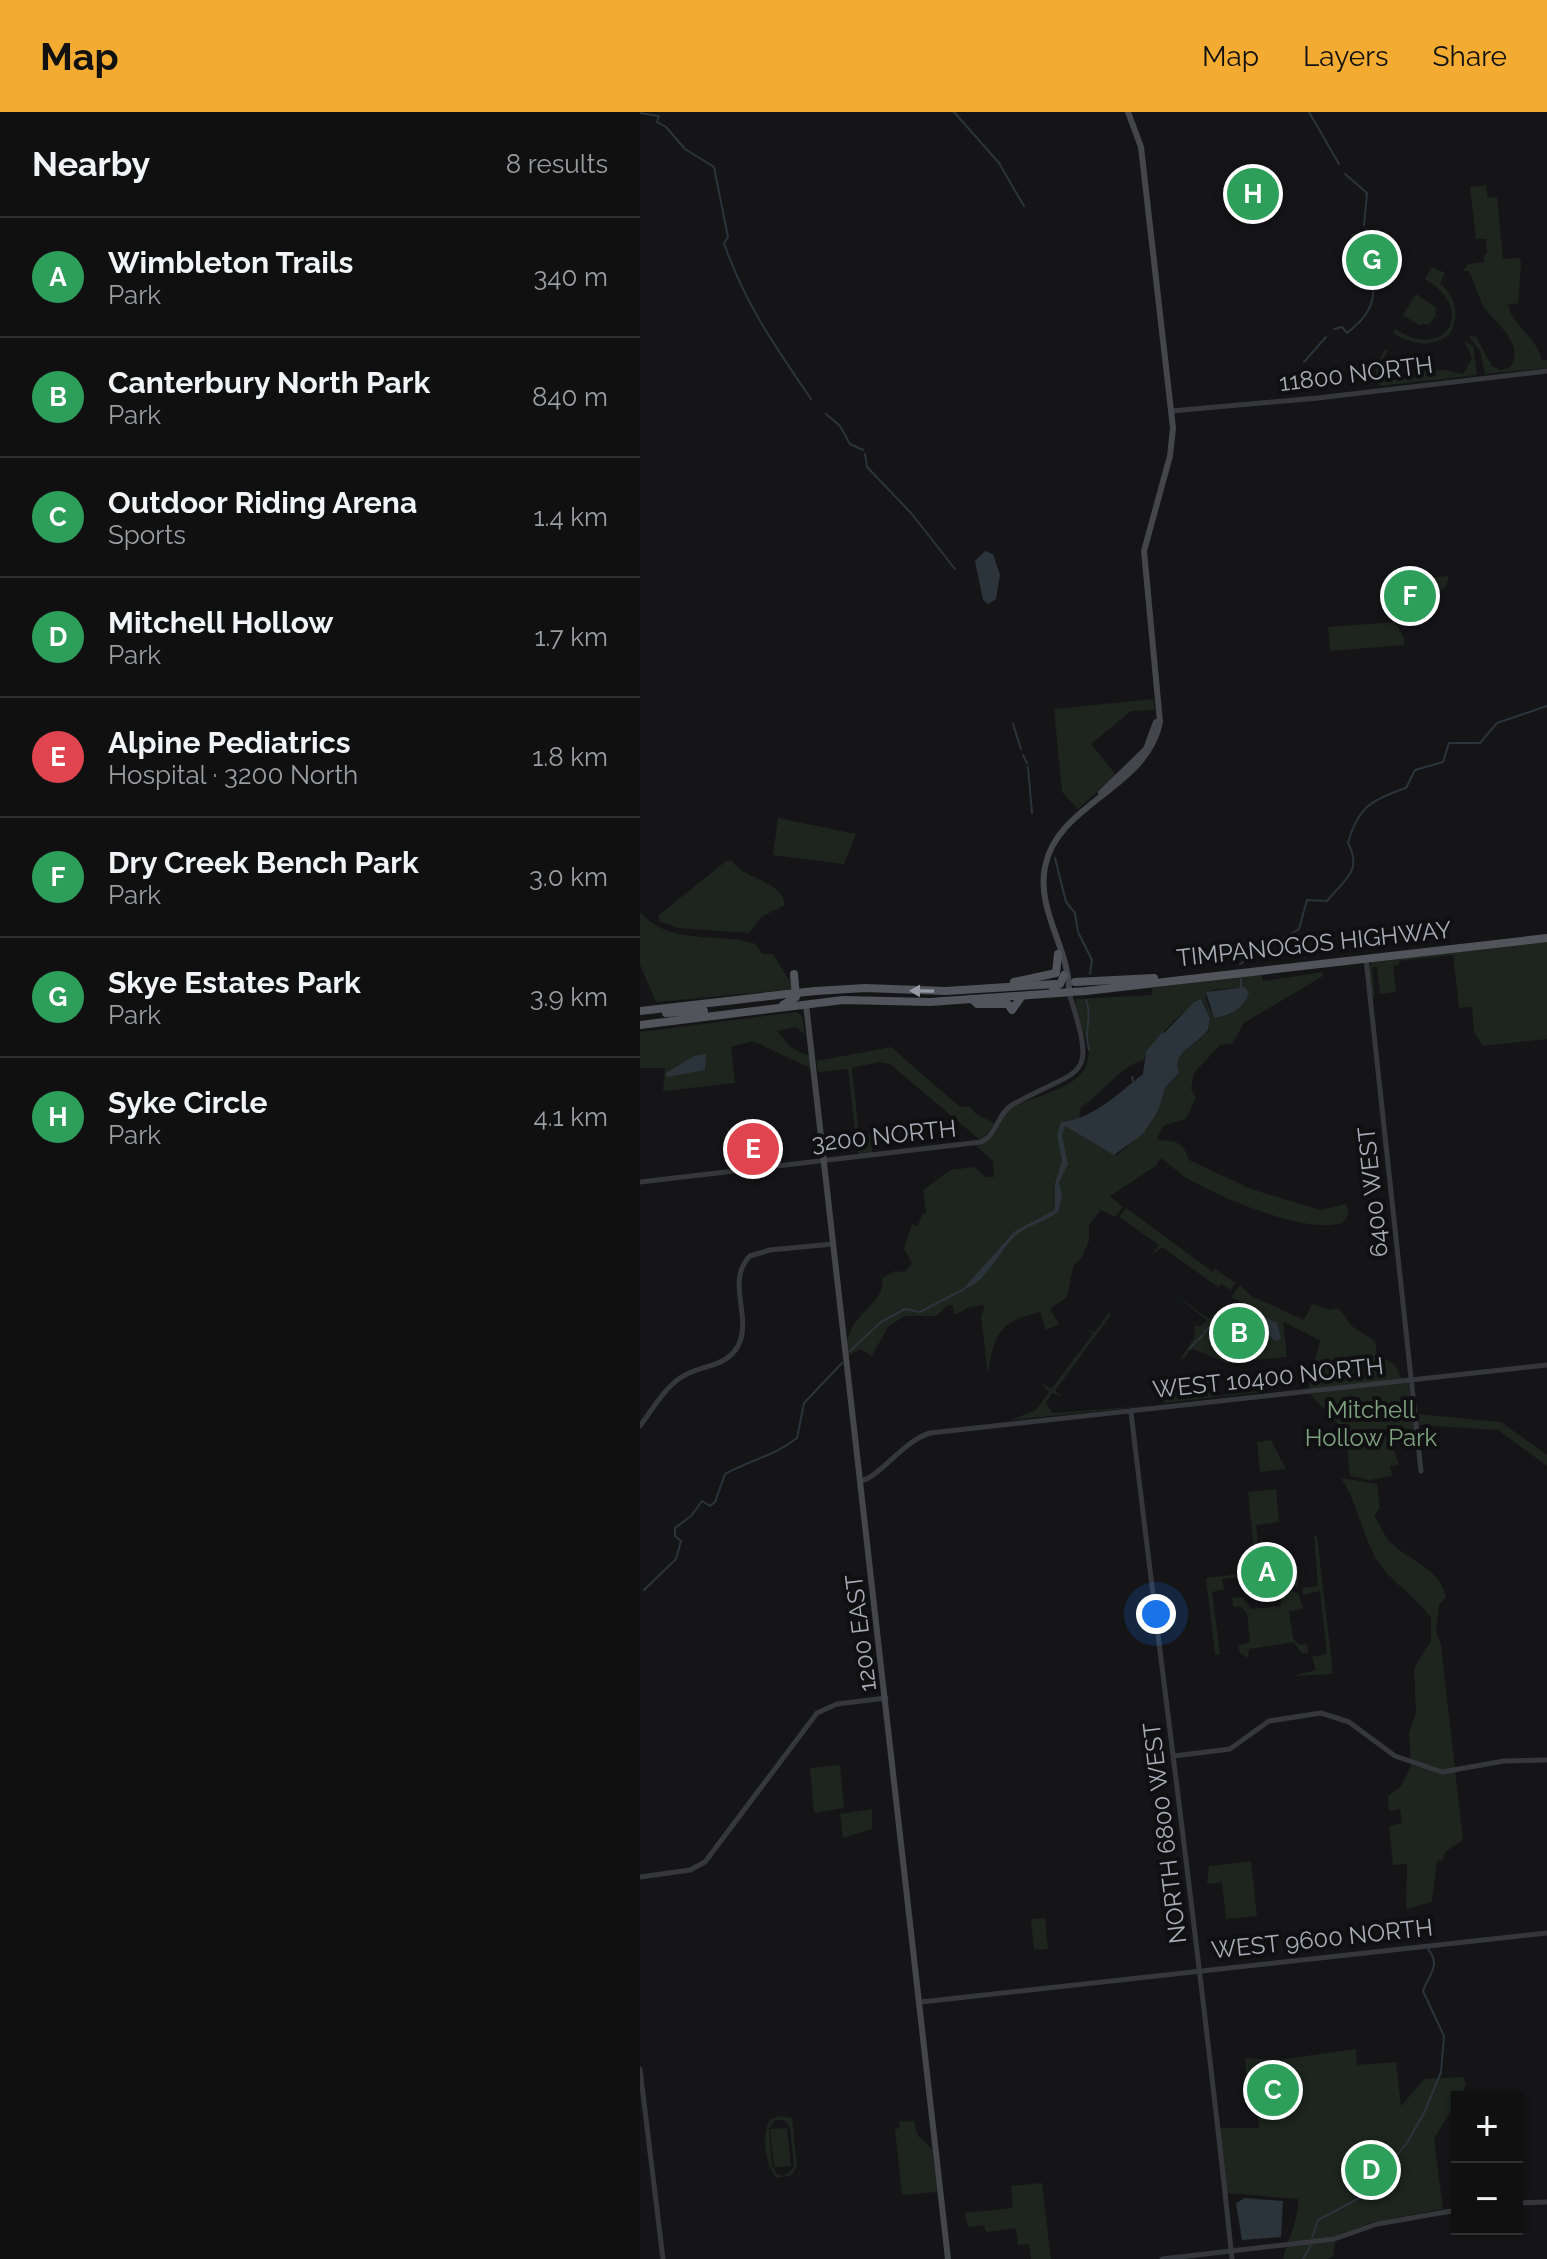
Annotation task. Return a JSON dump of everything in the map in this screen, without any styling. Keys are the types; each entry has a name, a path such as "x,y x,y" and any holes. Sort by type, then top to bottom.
{"main road":[{"path":"1069,992 1045,892 1044,869 1059,837 1136,769 1158,733 1158,676 1143,567 1146,540 1172,448 1141,147 1128,112"},
{"path":"1069,992 1041,893 1045,853 1056,834 1137,761 1150,742 1155,724 1141,548 1168,447 1170,411"},
{"name":"TIMPANOGOS HIGHWAY","path":"1069,992 1547,938"},
{"path":"964,990 1051,976 1059,969 1058,954"},
{"path":"640,1012 776,1007 796,997 794,974"},
{"path":"1045,994 1060,984 1064,975"},
{"path":"1075,982 1194,976"},
{"path":"640,1012 816,991 964,990 1055,984"},
{"path":"640,1028 806,1004 971,999 1069,992"},
{"path":"971,999 977,1004 1008,1004 1012,1010 1024,995"},
{"name":"1200 EAST","path":"806,1004 948,2259"}],"street":[{"name":"11800 NORTH","path":"1170,411 1318,398 1547,371"},
{"name":"6400 WEST","path":"1366,958 1421,1471"},
{"name":"3200 NORTH","path":"640,1182 981,1142 987,1139 1008,1107 1069,1079 1085,1060 1069,992"},
{"path":"640,1426 680,1377 723,1362 737,1349 742,1333 738,1279 745,1261 760,1252 833,1244"},
{"name":"WEST 10400 NORTH","path":"861,1481 924,1435 1547,1365"},
{"name":"NORTH 6800 WEST","path":"1131,1412 1232,2259"},
{"path":"640,1877 697,1867 712,1853 806,1724 822,1710 837,1704 886,1698"},
{"path":"1174,1756 1230,1749 1269,1721 1321,1713 1349,1722 1382,1748 1403,1759 1438,1771 1460,1771 1504,1761 1547,1760"},
{"name":"WEST 9600 NORTH","path":"921,2002 1547,1933"},
{"path":"640,2069 663,2259"},
{"path":"1523,2203 1547,2202"},
{"path":"1162,2259 1342,2238 1377,2224 1451,2211"}],"green space":[{"path":"1264,173 1280,202 1259,205 1230,201 1232,188"},
{"path":"1486,185 1488,198 1497,197 1503,259 1520,258 1518,303 1508,305 1542,360 1547,360 1547,368 1485,374 1480,351 1468,335 1476,337 1492,366 1501,370 1510,367 1515,352 1513,344 1484,307 1468,271 1463,271 1468,264 1484,262 1484,255 1487,254 1486,239 1476,239 1470,187"},
{"path":"1373,232 1377,269 1369,270 1366,249 1353,250 1351,234"},
{"path":"1432,267 1445,273 1440,283 1453,301 1455,321 1449,335 1428,343 1414,342 1393,333 1395,329 1413,338 1428,340 1440,336 1449,328 1452,318 1450,305 1441,292 1425,279"},
{"path":"1416,294 1435,307 1436,316 1429,324 1419,325 1403,315"},
{"path":"1464,341 1473,346 1477,375 1381,386 1376,383 1376,366 1385,349 1388,350 1381,366 1391,380 1401,380 1409,372 1445,370 1463,374 1472,358"},
{"path":"1449,576 1446,587 1401,619 1391,603 1387,581"},
{"path":"1395,622 1404,637 1404,645 1330,651 1328,627"},
{"path":"1153,699 1155,710 1131,711 1091,744 1116,775 1078,809 1062,792 1054,709"},
{"path":"778,818 856,834 844,864 773,855"},
{"path":"726,861 732,861 738,868 777,890 785,905 761,917 749,933 678,928 659,921 659,915"},
{"path":"640,912 665,930 756,944 762,954 773,954 795,989 656,1002 640,965"},
{"path":"1547,941 1547,1039 1483,1046 1474,1032 1472,1007 1459,1008 1453,955 1399,961 1399,965 1393,966 1396,992 1380,994 1377,967 1372,967 1375,997 1372,997 1369,967 1372,961"},
{"path":"1323,972 1323,976 1244,1023 1232,1044 1220,1045 1194,1073 1191,1089 1196,1098 1186,1119 1163,1126 1157,1139 1177,1143 1189,1160 1251,1189 1320,1210 1346,1204 1349,1214 1342,1223 1307,1224 1265,1213 1205,1188 1160,1158 1156,1166 1110,1196 1123,1207 1115,1217 1101,1210 1089,1225 1089,1241 1082,1257 1073,1267 1067,1297 1050,1309 1059,1324 1046,1330 1040,1312 1007,1325 996,1339 988,1375 981,1317 985,1305 970,1307 954,1315 953,1305 947,1306 936,1316 904,1316 888,1327 872,1356 860,1349 846,1357 851,1330 878,1295 882,1278 895,1271 904,1272 912,1263 904,1249 912,1224 918,1226 922,1214 926,1213 923,1190 950,1170 975,1167 986,1177 994,1177 993,1161 976,1146 996,1132 1003,1117 1012,1108 1056,1090 1077,1078 1084,1069 1089,1052 1077,1014 1076,999 1152,995 1152,988 1261,974 1263,981","holes":["1245,987 1248,995 1242,1004 1230,1014 1214,1018 1205,998 1211,990","1203,1001 1210,1018 1208,1031 1181,1055 1177,1066 1179,1074 1165,1088 1146,1130 1117,1155 1065,1121 1079,1118 1081,1107 1128,1067 1143,1061 1169,1026 1188,1009"]},
{"path":"797,1012 802,1016 805,1034 795,1027 777,1031 792,1048 809,1056 810,1068 753,1041 731,1047 735,1083 663,1091 665,1068 640,1068 640,1032"},
{"path":"891,1047 960,1107 970,1106 975,1113 996,1124 980,1140 890,1064 879,1062 852,1068 859,1135 872,1134 872,1153 858,1155 848,1069 818,1072 817,1061"},
{"path":"1126,1208 1213,1272 1215,1269 1236,1283 1230,1290 1221,1284 1218,1287 1162,1247 1151,1256 1159,1245 1119,1217"},
{"path":"1240,1285 1251,1296 1304,1320 1312,1304 1329,1310 1338,1308 1353,1327 1375,1341 1377,1355 1395,1365 1402,1379 1308,1390 1320,1340 1283,1322 1287,1357 1226,1363 1191,1348 1184,1359 1181,1358 1195,1336 1194,1326 1202,1326 1207,1320 1170,1291 1209,1319 1217,1311 1228,1324 1244,1304 1231,1297"},
{"path":"1109,1312 1111,1315 1055,1391 1064,1397 1052,1393 1046,1403 1053,1413 1158,1405 1011,1420 1036,1410 1049,1392 1040,1382 1051,1389 1093,1334 1088,1330 1095,1332"},
{"path":"1186,1374 1189,1398 1208,1396 1206,1375 1215,1378 1217,1396 1257,1391 1258,1379 1260,1392 1164,1403 1161,1387 1165,1387 1166,1400 1173,1400 1171,1375"},
{"name":"Mitchell Hollow Park","path":"1408,1381 1415,1431 1399,1433 1399,1444 1392,1445 1399,1465 1390,1466 1392,1476 1369,1480 1350,1476 1345,1431 1310,1394"},
{"path":"1417,1414 1501,1422 1547,1455 1547,1466 1498,1430 1419,1425"},
{"path":"1271,1440 1286,1469 1260,1472 1257,1442"},
{"path":"1341,1478 1377,1484 1380,1508 1374,1516 1386,1537 1437,1579 1446,1597 1439,1605 1436,1631 1441,1645 1463,1840 1445,1852 1443,1860 1437,1861 1432,1902 1406,1909 1407,1864 1393,1865 1389,1826 1402,1823 1400,1809 1389,1811 1388,1796 1401,1786 1411,1767 1409,1733 1416,1712 1414,1668 1431,1641 1431,1618 1379,1563"},
{"path":"1276,1489 1279,1522 1256,1525 1259,1552 1272,1551 1273,1557 1285,1556 1287,1567 1298,1567 1298,1587 1293,1586 1292,1574 1281,1575 1280,1572 1222,1579 1224,1589 1212,1592 1220,1655 1215,1655 1206,1578 1256,1572 1248,1492"},
{"path":"1314,1536 1317,1536 1333,1674 1292,1676 1316,1670 1312,1657 1327,1654 1320,1591 1304,1595 1302,1592 1303,1588 1318,1586"},
{"path":"1294,1591 1299,1594 1303,1609 1289,1611 1293,1638 1299,1645 1307,1644 1308,1653 1301,1653 1294,1642 1249,1649 1248,1658 1240,1653 1238,1646 1250,1642 1247,1613 1240,1606 1233,1607 1232,1598 1242,1597 1251,1609 1281,1606 1281,1592"},
{"path":"840,1765 844,1808 814,1813 810,1768"},
{"path":"872,1809 872,1829 843,1838 840,1814"},
{"path":"1251,1861 1257,1916 1226,1919 1222,1882 1207,1884 1209,1866"},
{"path":"1045,1918 1048,1949 1034,1950 1031,1919"},
{"path":"1356,2049 1357,2065 1396,2062 1401,2106 1424,2079 1464,2077 1466,2085 1462,2091 1451,2091 1451,2110 1434,2139 1443,2209 1373,2222 1336,2236 1333,2256 1328,2259 1283,2259 1295,2221 1298,2199 1225,2193 1219,2128 1259,2128 1256,2100 1248,2101 1245,2058 1277,2060"},
{"path":"780,2116 792,2118 797,2165 792,2175 777,2178 770,2166 765,2141 770,2120","holes":["775,2120 784,2120 790,2127 794,2167 784,2176 777,2174 772,2166 769,2128"]},
{"path":"914,2121 918,2136 932,2149 937,2192 902,2195 895,2129 900,2128 899,2122"},
{"path":"787,2128 791,2166 774,2167 770,2129"},
{"path":"1042,2183 1051,2259 1031,2259 1029,2244 1018,2245 1016,2228 986,2232 984,2225 968,2227 965,2213 1013,2208 1011,2186"}],"shaded area":[{"path":"985,551 993,554 1000,575 996,599 988,604 983,600 975,561"},
{"path":"1245,987 1249,993 1240,1007 1225,1016 1214,1018 1206,992"},
{"path":"1201,999 1210,1018 1208,1030 1181,1054 1177,1066 1179,1073 1165,1088 1158,1111 1143,1134 1114,1155 1065,1126 1062,1135 1068,1164 1059,1182 1062,1196 1058,1212 1019,1233 978,1281 963,1289 1015,1231 1055,1210 1055,1184 1062,1161 1057,1135 1061,1122 1095,1110 1143,1074 1146,1052 1194,1002"},
{"path":"706,1054 705,1070 667,1077 666,1073 694,1056"},
{"path":"1255,1312 1277,1323 1281,1339 1275,1341 1250,1318"},
{"path":"1245,2198 1283,2201 1281,2237 1242,2240 1236,2203"}],"waterway":[{"path":"954,112 999,163 1024,206"},
{"path":"1309,112 1339,164"},
{"path":"640,113 659,116 657,122 666,127 685,149 714,167 728,237 724,243 732,265 762,324 811,399"},
{"path":"1345,174 1367,193 1364,225"},
{"path":"1369,246 1372,265"},
{"path":"1334,329 1342,327 1347,333 1360,322 1371,304 1373,281"},
{"path":"1304,362 1326,337"},
{"path":"826,414 840,426 850,444 863,450"},
{"path":"865,454 867,467 911,513 955,569"},
{"path":"1240,964 1299,929 1307,900 1327,901 1350,875 1353,861 1348,843 1356,821 1368,806 1406,788 1415,770 1443,762 1449,743 1480,743 1497,723 1547,706"},
{"path":"1013,724 1021,749"},
{"path":"1023,755 1027,763"},
{"path":"1028,767 1032,813"},
{"path":"1055,858 1066,902 1075,913 1078,932 1092,960 1090,974"},
{"path":"1241,979 1241,989"},
{"path":"1086,1000 1089,1050"},
{"path":"1147,1052 1163,1033"},
{"path":"1132,1077 1133,1081"},
{"path":"850,1351 881,1322 905,1309 920,1312 964,1289"},
{"path":"1211,1326 1220,1316"},
{"path":"1204,1333 1209,1328"},
{"path":"1198,1340 1203,1335"},
{"path":"1190,1349 1196,1341"},
{"path":"644,1590 676,1559 681,1541 675,1536 675,1528 691,1516 702,1501 710,1506 715,1502 725,1474 797,1438 804,1403 842,1363"},
{"path":"1312,2238 1318,2220 1367,2194 1408,2141 1441,2072 1444,2036 1423,1991 1434,1966 1428,1949"},
{"path":"1303,2259 1311,2245"}],"place":[{"name":"Syke Circle","path":"1253,194"},
{"name":"Skye Estates Park","path":"1372,260"},
{"name":"Dry Creek Bench Park","path":"1410,596"},
{"name":"Alpine Pediatrics","path":"753,1149"},
{"name":"Canterbury North Park","path":"1239,1333"},
{"name":"Wimbleton Trails","path":"1267,1572"},
{"name":"Outdoor Riding Arena","path":"1273,2090"},
{"name":"Mitchell Hollow","path":"1371,2170"}]}
